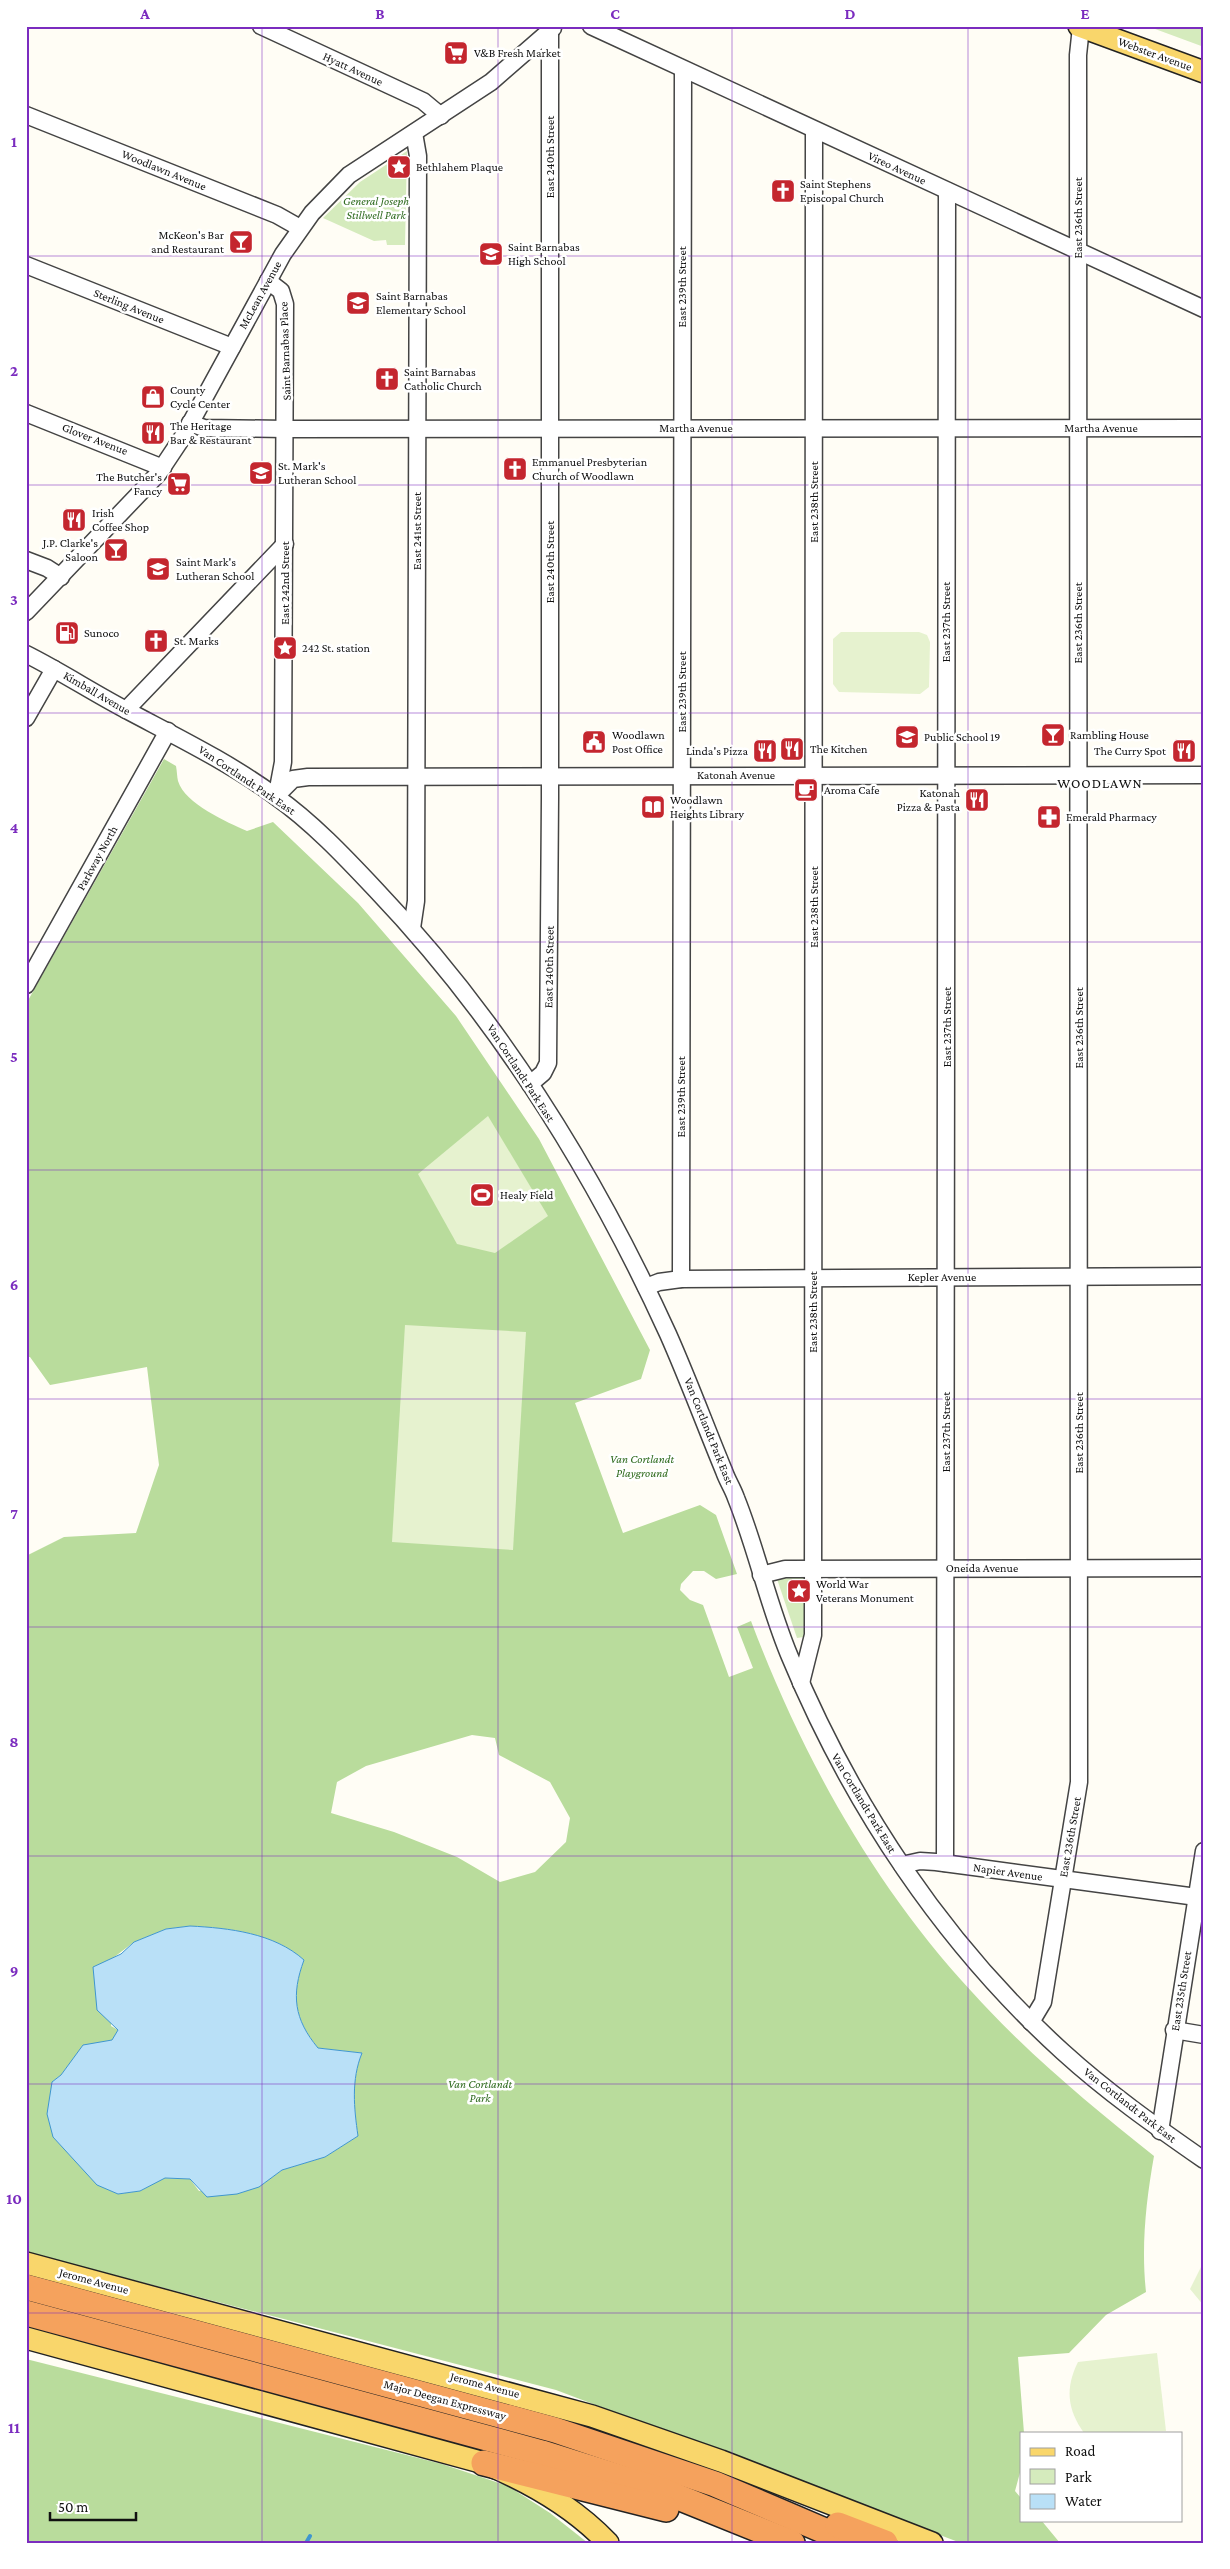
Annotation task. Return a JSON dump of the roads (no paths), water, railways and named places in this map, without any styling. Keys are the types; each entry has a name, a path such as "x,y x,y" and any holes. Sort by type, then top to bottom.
{"highway":[{"name":"Major Deegan Expressway","path":"26,2287 555,2430 667,2466 754,2499 853,2543"},
{"name":"Major Deegan Expressway","path":"26,2313 558,2458 663,2491 786,2540"},
{"path":"484,2463 618,2495 700,2520 786,2540"},
{"path":"754,2499 854,2530 885,2543"}],"main road":[{"name":"Webster Avenue","path":"1080,27 1204,72"},
{"name":"Jerome Avenue","path":"26,2263 592,2416 722,2461 932,2543"},
{"path":"26,2338 484,2463 516,2476 554,2498 586,2522 608,2543"}],"street":[{"name":"Hyatt Avenue","path":"261,26 423,101 441,116"},
{"name":"Vireo Avenue","path":"591,26 1204,309"},
{"name":"East 236th Street","path":"1032,2022 1043,2002 1079,1782 1078,55 1080,27"},
{"name":"McLean Avenue","path":"26,612 135,501 163,468 190,423 268,281 300,228 323,200 349,175 491,82 552,29"},
{"name":"East 240th Street","path":"530,1084 543,1073 548,1063 552,29"},
{"name":"East 239th Street","path":"681,1279 683,70"},
{"name":"Woodlawn Avenue","path":"26,115 277,215 300,228"},
{"name":"East 238th Street","path":"801,1683 813,1641 814,130"},
{"name":"East 241st Street","path":"412,928 416,902 418,428 418,156 414,133"},
{"name":"East 237th Street","path":"945,1863 947,190"},
{"name":"Sterling Avenue","path":"26,265 232,347"},
{"name":"Saint Barnabas Place","path":"268,281 281,291 285,304 286,429"},
{"name":"Glover Avenue","path":"26,413 163,468"},
{"name":"Martha Avenue","path":"190,423 204,428 286,429 550,427 1204,428"},
{"name":"East 242nd Street","path":"276,796 283,769 286,429"},
{"path":"126,710 285,544"},
{"path":"26,560 46,568 61,577"},
{"name":"Kimball Avenue","path":"26,654 126,710 168,731"},
{"path":"26,718 54,668"},
{"name":"Van Cortlandt Park East","path":"168,731 196,746 276,796 343,856 412,928 477,1007 530,1084 601,1202 646,1287 685,1372 736,1496 778,1628 801,1683 841,1767 902,1865 959,1942 1032,2022 1079,2066 1160,2131 1204,2160"},
{"name":"Parkway North","path":"26,985 168,731"},
{"name":"Katonah Avenue","path":"276,796 290,782 298,778 682,775 1204,775"},
{"name":"Kepler Avenue","path":"681,1279 1204,1276"},
{"path":"646,1287 659,1282 681,1279"},
{"name":"Oneida Avenue","path":"761,1575 785,1569 1204,1568"},
{"name":"East 235th Street","path":"1160,2131 1174,2030 1200,1898 1204,1851"},
{"name":"Napier Avenue","path":"902,1865 920,1861 945,1863 1200,1898"},
{"path":"1174,2030 1204,2035"}],"water":[{"path":"190,1926 220,1928 265,1938 292,1951 304,1960 297,1984 296,1996 300,2017 310,2037 318,2048 362,2053 355,2084 358,2136 325,2157 282,2170 259,2187 237,2194 207,2197 190,2179 165,2178 140,2191 118,2194 97,2185 53,2137 47,2114 52,2082 61,2075 83,2045 112,2040 118,2030 97,2010 93,1967 121,1954 134,1942 166,1929"}],"waterway":[{"path":"306,2543 310,2536"}],"place":[{"name":"V&B Fresh Market","path":"456,53"},
{"name":"Bethlahem Plaque","path":"399,167"},
{"name":"Saint Stephens Episcopal Church","path":"783,191"},
{"name":"McKeon's Bar and Restaurant","path":"241,242"},
{"name":"Saint Barnabas High School","path":"491,254"},
{"name":"Saint Barnabas Elementary School","path":"358,303"},
{"name":"Saint Barnabas Catholic Church","path":"387,379"},
{"name":"County Cycle Center","path":"153,397"},
{"name":"The Heritage Bar & Restaurant","path":"153,433"},
{"name":"Emmanuel Presbyterian Church of Woodlawn","path":"515,469"},
{"name":"St. Mark's Lutheran School","path":"261,473"},
{"name":"The Butcher's Fancy","path":"179,484"},
{"name":"Irish Coffee Shop","path":"74,520"},
{"name":"J.P. Clarke's Saloon","path":"116,550"},
{"name":"Saint Mark's Lutheran School","path":"158,569"},
{"name":"Sunoco","path":"67,633"},
{"name":"St. Marks","path":"156,641"},
{"name":"242 St. station","path":"285,648"},
{"name":"Rambling House","path":"1053,735"},
{"name":"Public School 19","path":"907,737"},
{"name":"Woodlawn Post Office","path":"594,742"},
{"name":"The Kitchen","path":"792,749"},
{"name":"Linda's Pizza","path":"765,751"},
{"name":"The Curry Spot","path":"1184,751"},
{"name":"Aroma Cafe","path":"806,790"},
{"name":"Katonah Pizza & Pasta","path":"977,800"},
{"name":"Woodlawn Heights Library","path":"653,807"},
{"name":"Emerald Pharmacy","path":"1049,817"},
{"name":"Healy Field","path":"482,1195"},
{"name":"World War Veterans Monument","path":"799,1591"}],"district":[{"name":"WOODLAWN","path":"1100,783"}],"park label":[{"name":"General Joseph Stillwell Park","path":"376,208"},
{"name":"Van Cortlandt Playground","path":"642,1466"},
{"name":"Van Cortlandt Park","path":"480,2091"}]}
